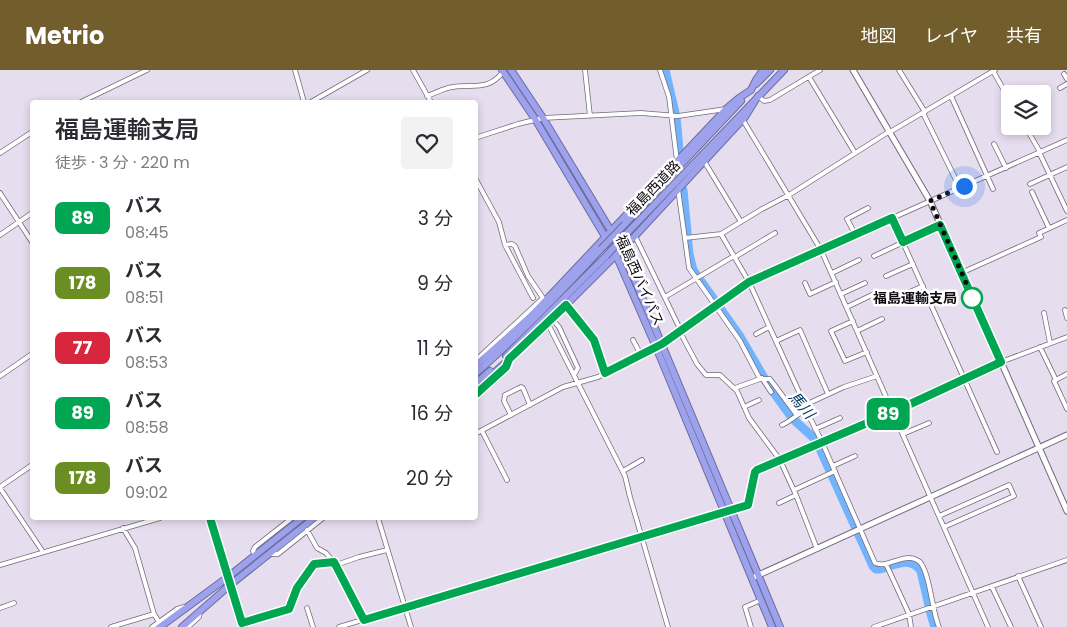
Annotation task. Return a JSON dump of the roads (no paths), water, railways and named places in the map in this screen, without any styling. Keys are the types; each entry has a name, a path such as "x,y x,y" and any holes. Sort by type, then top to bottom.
{"highway":[{"name":"福島西バイパス","path":"511,70 543,118 622,249 659,345 755,577 780,627"},
{"name":"福島西道路","path":"478,371 537,316 770,70"},
{"name":"福島西道路","path":"478,381 506,357 606,256 784,70"},
{"name":"福島西バイパス","path":"503,71 535,119 606,236 659,345"},
{"path":"478,363 530,317 545,298 727,108 751,90 761,71"},
{"path":"478,387 552,319 635,236 743,120 758,96"},
{"path":"160,625 228,577 299,520"},
{"path":"182,627 230,585 311,520"},
{"name":"福島西バイパス","path":"755,577 761,600 772,627"}],"street":[{"path":"85,100 146,70"},
{"path":"295,70 303,100"},
{"path":"314,100 367,70"},
{"path":"412,70 430,100"},
{"path":"585,70 590,116"},
{"path":"660,70 674,116 677,161"},
{"path":"758,96 764,101 770,100 820,70"},
{"path":"853,70 930,201 1067,511"},
{"path":"900,70 924,112 960,188"},
{"path":"427,96 451,87 485,85 498,78 503,71"},
{"path":"686,238 721,234 994,71 1001,85"},
{"path":"1064,74 1067,79"},
{"path":"809,77 855,153"},
{"path":"1060,88 1067,84"},
{"path":"951,96 993,188"},
{"path":"478,137 543,118 641,113 674,116 727,108"},
{"path":"743,120 821,250 988,627"},
{"path":"0,153 30,133"},
{"path":"1030,135 1067,210"},
{"path":"478,433 530,405 578,382 605,373 659,345 749,282 1067,140"},
{"path":"994,144 1006,168"},
{"path":"704,161 741,222"},
{"path":"1030,184 1067,167"},
{"path":"478,184 499,222 505,246 533,298"},
{"path":"678,189 689,268 717,305 771,392"},
{"path":"1032,192 1049,228"},
{"path":"0,193 30,239"},
{"path":"855,234 847,219 868,208"},
{"path":"0,235 30,214"},
{"path":"892,218 997,452"},
{"path":"962,273 1041,237 1039,233 1067,220"},
{"path":"874,256 940,225"},
{"path":"665,297 775,233"},
{"path":"721,234 749,282 875,563 887,566 907,557 920,562 925,571 932,607 940,627"},
{"path":"635,236 697,364 706,375 720,375 735,388 749,418 780,460 817,549"},
{"path":"478,358 545,298 528,276 516,246 512,244 505,246"},
{"path":"832,273 859,260"},
{"path":"886,276 913,264"},
{"path":"805,283 810,294 836,282"},
{"path":"841,294 865,283"},
{"path":"901,296 923,286"},
{"path":"847,307 874,294"},
{"path":"566,305 594,340 605,373"},
{"path":"1065,310 1067,318"},
{"path":"1044,313 1050,343"},
{"path":"552,319 559,326 578,368 574,375"},
{"path":"857,331 882,319"},
{"path":"853,321 831,331 845,361 866,352"},
{"path":"756,334 770,327"},
{"path":"550,328 623,470 668,627"},
{"path":"776,341 800,330 828,394"},
{"path":"339,627 748,505 755,472 893,412 1001,362 1067,337"},
{"path":"632,340 641,355"},
{"path":"1040,347 1067,409"},
{"path":"0,376 30,355"},
{"path":"478,392 506,367 509,359"},
{"path":"1056,380 1067,374"},
{"path":"805,405 828,394 877,376"},
{"path":"735,388 763,378 770,379 795,415"},
{"path":"511,415 504,400 508,392 520,387 523,388 530,405"},
{"path":"744,407 759,400"},
{"path":"782,425 795,415 806,410"},
{"path":"815,429 840,418"},
{"path":"903,434 929,422"},
{"path":"482,431 508,480"},
{"path":"755,577 1067,435"},
{"path":"833,466 855,456"},
{"path":"623,470 642,460"},
{"path":"30,466 0,487 42,552"},
{"path":"779,503 834,472"},
{"path":"939,516 1009,485 1014,496 944,527"},
{"path":"0,565 153,520"},
{"path":"211,520 242,625 289,609 297,588 314,564 335,564 387,550"},
{"path":"255,555 255,547 289,520"},
{"path":"269,553 278,554 320,520"},
{"path":"379,520 411,627"},
{"path":"123,528 134,548 154,614 160,625 152,627"},
{"path":"307,530 317,548 326,552 335,564 364,620"},
{"path":"874,627 1067,560"},
{"path":"887,566 909,614 911,627"},
{"path":"1018,576 1041,627"},
{"path":"992,587 1011,627"},
{"path":"751,627 745,607 761,600"},
{"path":"0,608 14,603"},
{"path":"308,608 313,627"},
{"path":"188,627 199,617 200,612"},
{"path":"111,627 154,614"}],"waterway":[{"name":"馬川","path":"665,70 676,117 679,150"},
{"name":"馬川","path":"683,190 689,254 693,270 739,335 767,383 793,419 816,440 873,566 876,569 880,569 907,562 917,566 921,571 935,627"}],"place":[{"name":"福島運輸支局","path":"972,298"}]}
